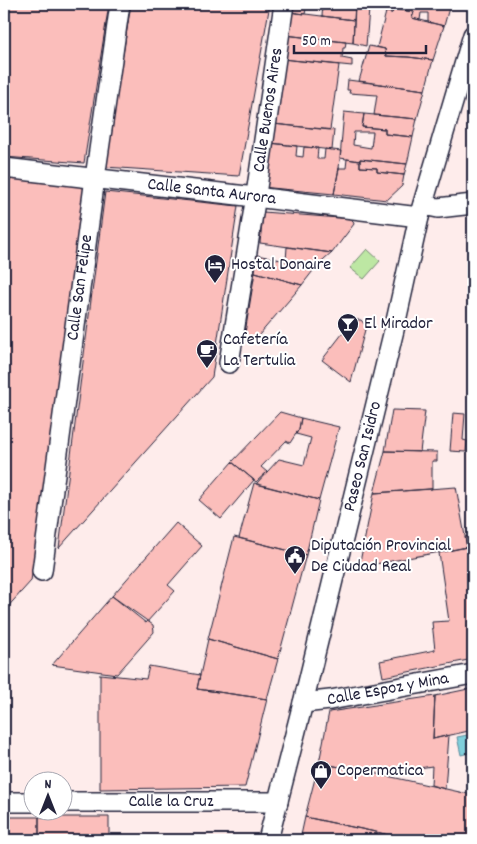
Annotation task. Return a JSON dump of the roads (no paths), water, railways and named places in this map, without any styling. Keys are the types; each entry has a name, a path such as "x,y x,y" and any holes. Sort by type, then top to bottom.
{"street":[{"name":"Calle San Felipe","path":"42,571 120,4"},
{"name":"Calle Buenos Aires","path":"229,363 284,4"},
{"name":"Paseo San Isidro","path":"268,840 304,703 421,211 473,35"},
{"name":"Calle Santa Aurora","path":"4,168 255,197 421,211 473,204"},
{"name":"Calle Espoz y Mina","path":"304,703 473,674"},
{"path":"4,802 22,802"},
{"name":"Calle la Cruz","path":"72,802 278,802"}],"water":[{"path":"473,734 473,752 461,755 457,737"}],"place":[{"name":"Hostal Donaire","path":"215,284"},
{"name":"El Mirador","path":"348,343"},
{"name":"Cafetería La Tertulia","path":"207,369"},
{"name":"Diputación Provincial De Ciudad Real","path":"295,575"},
{"name":"Copermatica","path":"321,790"}]}
